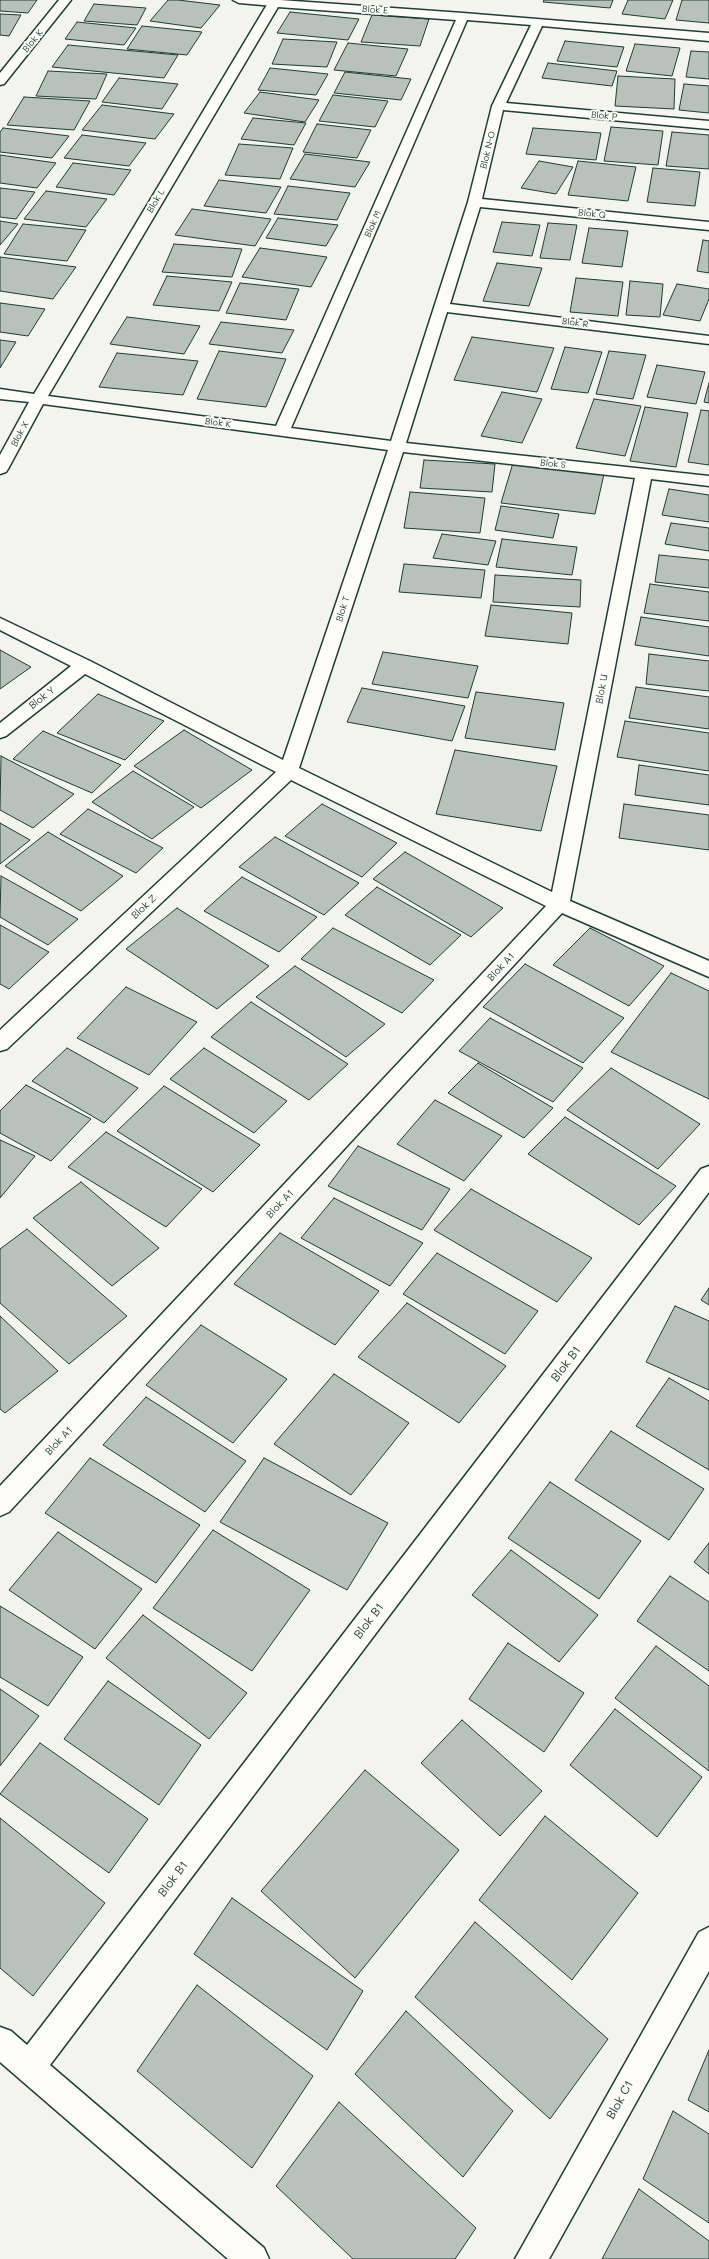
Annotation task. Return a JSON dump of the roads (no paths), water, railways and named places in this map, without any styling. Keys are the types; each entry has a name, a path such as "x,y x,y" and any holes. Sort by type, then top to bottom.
{"street":[{"name":"Blok K","path":"0,81 65,0"},
{"name":"Blok E","path":"239,0 538,22"},
{"name":"Blok L","path":"39,398 275,2"},
{"name":"Blok M","path":"282,431 463,16"},
{"path":"538,22 709,37"},
{"name":"Blok N-O","path":"397,447 475,202 498,106 538,22"},
{"name":"Blok P","path":"498,106 709,125"},
{"name":"Blok Q","path":"475,202 709,226"},
{"name":"Blok R","path":"441,307 709,340"},
{"name":"Blok K","path":"0,394 370,442 397,447"},
{"name":"Blok X","path":"0,469 39,398"},
{"name":"Blok S","path":"397,447 709,481"},
{"name":"Blok T","path":"289,771 397,447"},
{"name":"Blok U","path":"559,904 644,474"},
{"path":"0,623 289,771 559,904 709,969"},
{"name":"Blok Y","path":"0,732 84,665"},
{"name":"Blok Z","path":"0,1043 289,771"},
{"name":"Blok A1","path":"0,1504 559,904"},
{"name":"Blok B1","path":"30,2067 709,1175"},
{"name":"Blok C1","path":"531,2259 709,1942"},
{"path":"0,2042 253,2259"}]}
